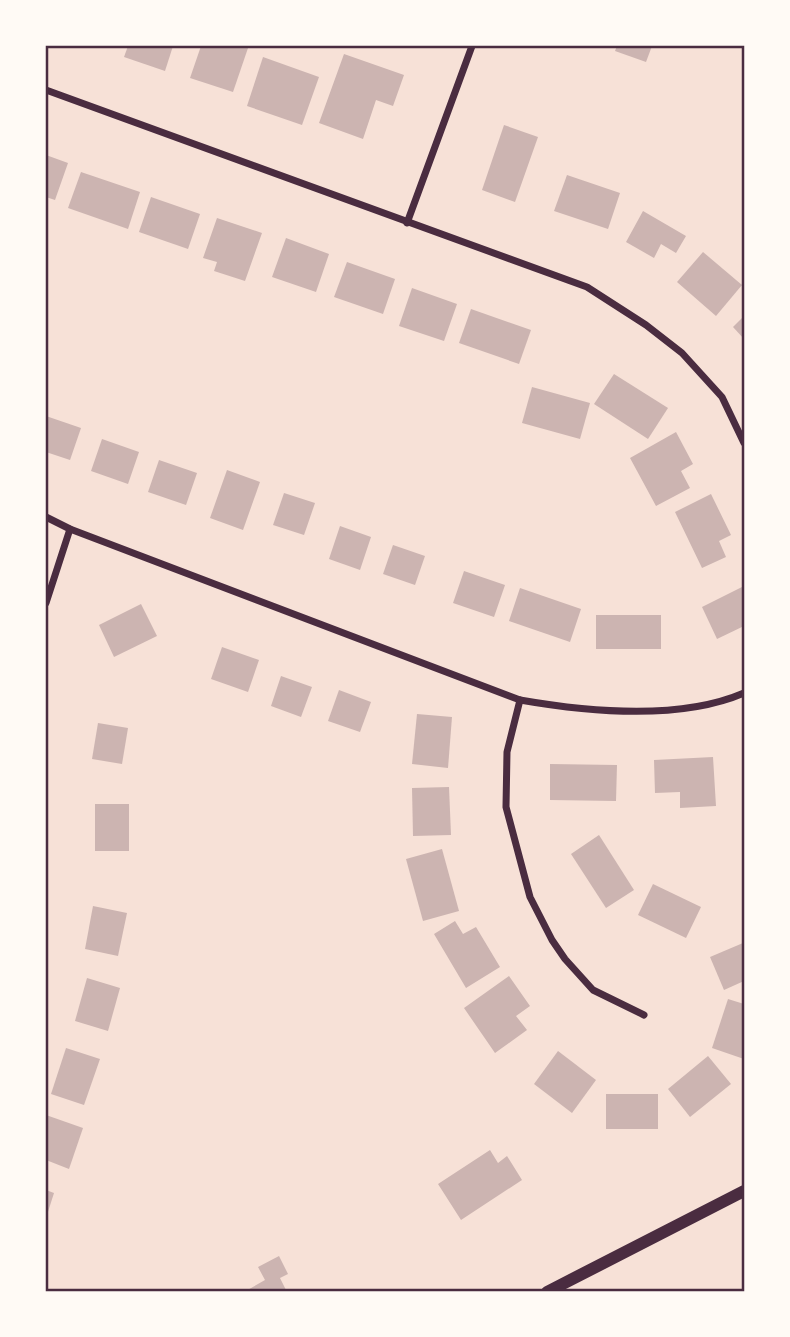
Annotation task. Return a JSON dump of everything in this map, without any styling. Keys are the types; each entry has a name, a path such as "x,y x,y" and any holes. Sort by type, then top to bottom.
{"street":[{"path":"407,223 472,46"},
{"path":"46,90 587,287 646,324 682,353 722,397 744,443"},
{"path":"46,517 71,529 520,700 602,710 672,709 727,700 744,693"},
{"path":"46,603 71,529"},
{"path":"520,700 507,752 506,807 530,897 552,940 593,990 644,1016"},
{"path":"547,1292 744,1191"}],"building":[{"path":"128,46 173,46 165,71 124,57"},
{"path":"201,46 248,48 233,92 190,78"},
{"path":"617,46 652,46 646,62 615,51"},
{"path":"344,54 404,75 393,106 376,100 363,139 319,123"},
{"path":"263,57 319,77 302,125 247,106"},
{"path":"504,125 538,137 515,202 482,190"},
{"path":"46,155 68,163 55,200 46,197"},
{"path":"81,172 140,192 128,229 68,208"},
{"path":"567,175 620,193 608,229 554,211"},
{"path":"151,197 200,214 188,249 139,232"},
{"path":"643,211 686,236 676,253 661,244 654,258 626,242"},
{"path":"217,218 262,233 245,281 214,271 217,262 203,258"},
{"path":"286,238 329,254 316,292 272,277"},
{"path":"703,252 742,285 716,316 677,282"},
{"path":"347,262 395,279 383,314 334,297"},
{"path":"412,288 457,304 444,341 399,326"},
{"path":"471,309 531,330 519,364 459,343"},
{"path":"744,316 744,339 733,327"},
{"path":"614,374 668,408 648,439 594,404"},
{"path":"532,387 590,403 580,439 522,423"},
{"path":"46,416 81,428 70,460 46,452"},
{"path":"676,432 693,464 681,471 690,488 656,506 630,458"},
{"path":"102,439 139,452 128,484 91,471"},
{"path":"159,460 197,473 186,505 148,492"},
{"path":"227,470 260,482 243,530 210,518"},
{"path":"284,493 315,503 304,535 273,525"},
{"path":"711,494 731,535 719,541 726,557 702,568 675,512"},
{"path":"340,526 371,537 360,570 329,559"},
{"path":"393,545 425,556 415,585 383,574"},
{"path":"464,571 505,585 494,617 453,603"},
{"path":"744,586 744,626 717,639 702,607"},
{"path":"520,588 581,609 570,642 509,621"},
{"path":"141,604 157,636 114,657 99,625"},
{"path":"596,615 661,615 661,649 596,649"},
{"path":"222,647 259,660 248,692 211,679"},
{"path":"281,676 312,687 301,717 271,706"},
{"path":"339,690 371,702 360,732 328,721"},
{"path":"417,714 452,717 448,768 412,764"},
{"path":"98,723 128,728 122,764 92,759"},
{"path":"713,757 716,806 680,808 680,792 655,793 654,760"},
{"path":"550,764 617,765 616,801 550,800"},
{"path":"449,787 451,835 413,836 412,788"},
{"path":"95,804 129,804 129,851 95,851"},
{"path":"599,835 634,890 606,908 571,854"},
{"path":"442,849 459,911 423,921 406,859"},
{"path":"653,884 701,907 686,938 638,915"},
{"path":"93,906 127,913 118,956 85,949"},
{"path":"455,921 463,934 476,927 500,967 466,988 434,934"},
{"path":"743,943 744,981 724,990 710,957"},
{"path":"509,976 530,1006 516,1016 527,1030 495,1053 464,1008"},
{"path":"87,978 120,988 108,1031 75,1021"},
{"path":"728,999 744,1004 744,1059 712,1048"},
{"path":"66,1048 100,1059 84,1105 51,1094"},
{"path":"558,1051 596,1080 572,1113 534,1084"},
{"path":"708,1056 731,1084 690,1117 668,1089"},
{"path":"606,1094 658,1094 658,1129 606,1129"},
{"path":"46,1115 83,1128 69,1169 46,1160"},
{"path":"490,1150 498,1163 507,1156 522,1180 461,1220 438,1184"},
{"path":"46,1190 54,1193 46,1218"},
{"path":"279,1256 288,1274 280,1278 287,1292 244,1292 265,1280 258,1267"}]}
